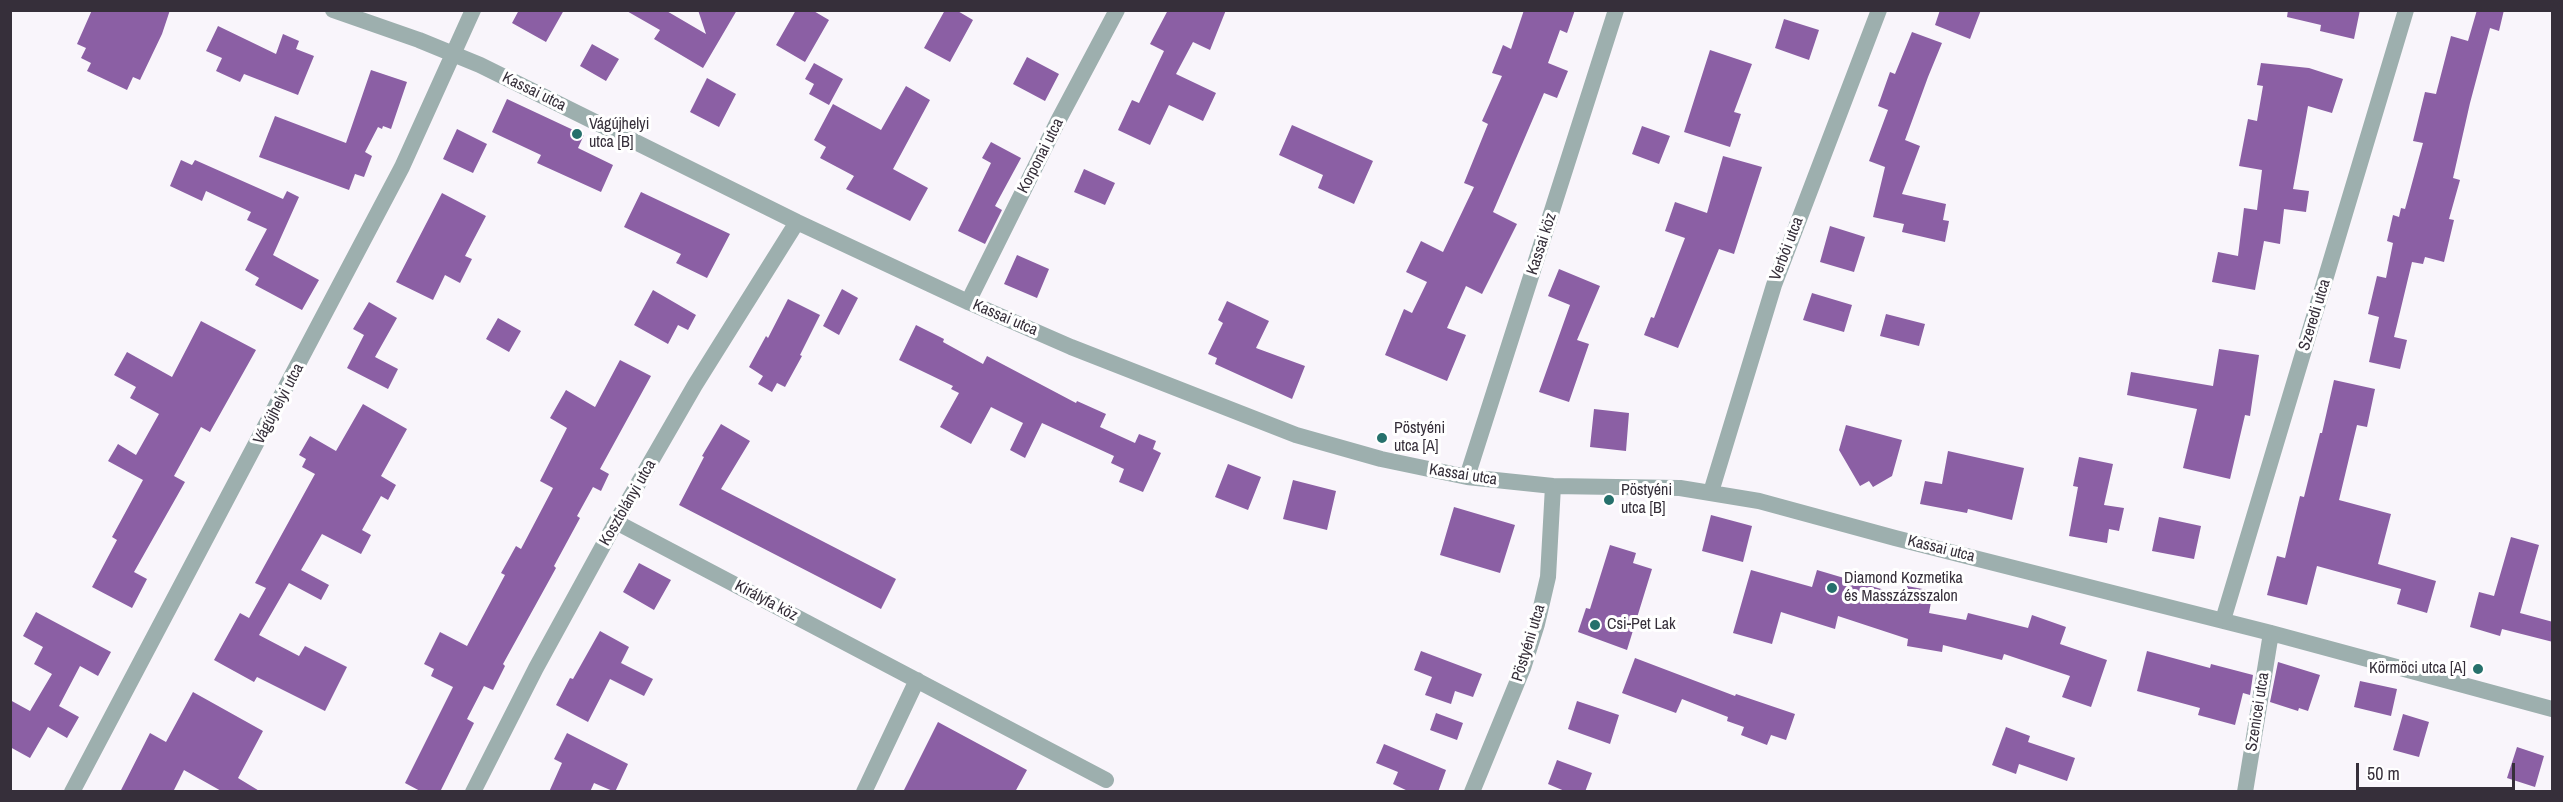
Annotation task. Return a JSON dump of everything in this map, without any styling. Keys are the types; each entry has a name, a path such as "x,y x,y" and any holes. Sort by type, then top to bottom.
{"street":[{"name":"Kassai utca","path":"333,10 452,53 797,222 968,302 1071,347 1296,435 1381,459 1467,477 1553,486 1680,488 1792,508 1895,538 2271,633 2553,710"},
{"name":"Vágújhelyi utca","path":"72,792 402,167 473,10"},
{"name":"Korponai utca","path":"968,302 1117,10"},
{"name":"Kassai köz","path":"1467,477 1616,10"},
{"name":"Verbói utca","path":"1711,492 1774,285 1879,10"},
{"name":"Szeredi utca","path":"2223,621 2406,10"},
{"name":"Kosztolányi utca","path":"473,792 536,668 616,522 695,385 797,222"},
{"name":"Pöstyéni utca","path":"1472,792 1523,668 1537,624 1548,577 1553,486"},
{"name":"Királyfa köz","path":"616,522 1106,780"},
{"name":"Szenicei utca","path":"2245,792 2271,633"},
{"path":"864,792 917,680"}],"building":[{"path":"92,10 170,10 162,34 140,80 133,77 127,90 87,71 91,63 81,58 86,48 77,44"},
{"path":"519,10 564,10 546,42 512,23"},
{"path":"625,10 665,10 706,34 698,10 737,10 703,68 654,39 660,30"},
{"path":"796,10 812,10 829,20 805,62 776,45"},
{"path":"945,10 956,10 973,20 950,62 924,48"},
{"path":"1168,10 1226,10 1210,50 1193,42 1176,74 1216,93 1203,121 1169,105 1150,145 1118,130 1132,100 1139,103 1164,51 1150,44"},
{"path":"1524,10 1575,10 1567,33 1560,30 1548,63 1568,71 1557,98 1544,93 1493,212 1517,224 1482,294 1466,286 1447,328 1466,335 1447,381 1385,355 1404,309 1412,313 1427,282 1406,272 1421,241 1443,252 1474,187 1464,183 1488,124 1482,121 1502,76 1492,73 1503,45 1511,49"},
{"path":"1940,10 1981,10 1970,39 1935,25"},
{"path":"2288,10 2360,10 2354,39 2320,31 2321,25 2287,17"},
{"path":"2477,10 2504,10 2499,31 2490,28 2470,103 2453,178 2460,180 2449,219 2454,220 2444,262 2425,257 2423,264 2412,262 2394,337 2407,340 2400,369 2369,362 2379,317 2368,314 2377,276 2386,278 2393,243 2387,241 2393,215 2399,217 2401,208 2405,209 2423,143 2413,141 2425,92 2436,94 2451,36 2468,41"},
{"path":"1784,19 1819,30 1809,60 1775,48"},
{"path":"218,26 276,54 283,34 299,41 296,49 314,56 298,95 244,74 240,82 216,71 222,58 206,51"},
{"path":"1912,32 1942,43 1905,140 1920,146 1902,194 1946,204 1943,220 1949,221 1945,242 1902,232 1904,224 1873,217 1885,167 1869,161 1888,110 1878,106 1890,72 1895,74"},
{"path":"592,44 619,59 606,81 580,66"},
{"path":"1710,50 1752,64 1734,112 1741,114 1730,147 1684,132"},
{"path":"1027,57 1059,74 1045,101 1013,84"},
{"path":"814,63 843,79 829,105 809,94 814,84 805,79"},
{"path":"2261,63 2309,68 2343,79 2332,113 2308,106 2293,189 2309,191 2306,212 2284,209 2280,244 2264,241 2255,290 2212,282 2218,252 2238,256 2244,208 2257,210 2262,170 2239,166 2248,119 2257,121 2263,86 2257,85"},
{"path":"371,70 407,82 391,129 378,127 365,152 372,156 364,177 355,174 349,190 259,157 275,116 346,143"},
{"path":"707,78 736,94 719,127 690,112"},
{"path":"906,86 930,100 893,169 928,188 910,221 846,189 854,176 820,158 826,147 814,140 833,104 881,130"},
{"path":"507,99 584,135 578,148 613,165 601,192 537,163 541,155 492,132"},
{"path":"1292,125 1373,161 1354,204 1318,188 1323,175 1279,155"},
{"path":"1642,126 1670,136 1659,164 1632,154"},
{"path":"457,129 487,144 473,173 443,159"},
{"path":"991,142 1021,158 995,206 1002,210 985,244 958,231 991,163 982,158"},
{"path":"1723,156 1762,167 1734,254 1719,249 1678,348 1644,335 1651,317 1654,318 1685,238 1665,231 1675,202 1707,213"},
{"path":"181,160 192,165 195,160 283,199 287,191 299,197 273,255 319,280 302,310 255,285 259,278 245,270 267,229 247,220 251,212 206,191 202,201 170,186"},
{"path":"1084,169 1115,183 1105,205 1074,192"},
{"path":"641,192 730,234 707,278 676,263 681,254 624,227"},
{"path":"442,193 486,216 465,256 472,259 460,283 445,275 433,300 396,282"},
{"path":"1830,226 1865,237 1854,272 1820,262"},
{"path":"1017,255 1049,269 1037,298 1004,284"},
{"path":"1559,269 1600,286 1577,340 1589,344 1569,402 1539,392 1570,305 1548,296"},
{"path":"842,289 858,298 839,335 823,326"},
{"path":"653,290 696,315 688,330 678,325 668,344 634,325"},
{"path":"1812,293 1852,305 1844,332 1803,320"},
{"path":"788,299 820,315 785,387 777,383 772,392 758,384 763,376 749,367 766,336 768,338"},
{"path":"1227,301 1269,321 1256,348 1305,366 1292,399 1215,364 1217,358 1208,354 1223,323 1218,320"},
{"path":"369,302 397,318 375,357 398,369 388,389 347,368 364,335 353,329"},
{"path":"1886,314 1925,324 1919,346 1880,336"},
{"path":"498,318 521,331 509,352 486,339"},
{"path":"201,321 256,350 210,432 201,427 174,476 185,482 134,572 147,579 132,608 92,587 117,540 112,537 143,480 108,461 118,444 136,455 159,414 130,398 136,387 114,375 127,352 172,377"},
{"path":"916,325 944,339 943,342 983,364 987,356 1076,403 1077,401 1106,414 1100,427 1135,443 1139,434 1156,441 1153,449 1161,453 1143,492 1119,482 1124,469 1111,463 1114,456 1042,423 1025,458 1010,450 1023,423 991,407 971,444 940,427 959,393 951,389 953,386 899,360"},
{"path":"2219,349 2259,355 2250,416 2245,415 2230,479 2183,468 2197,409 2127,395 2131,372 2213,386"},
{"path":"620,360 651,376 600,469 609,474 601,491 593,487 577,516 580,518 554,566 556,568 503,664 505,666 493,690 484,686 467,719 474,723 440,792 422,792 405,783 453,687 431,676 434,669 424,664 440,632 467,646 505,575 501,573 516,546 521,549 553,488 540,481 567,428 550,418 566,390 595,407"},
{"path":"2334,380 2375,389 2367,427 2357,425 2339,500 2391,514 2378,564 2436,581 2427,613 2397,604 2401,589 2317,566 2307,605 2267,595 2277,556 2285,558 2300,496 2304,497 2320,433 2322,433"},
{"path":"363,404 407,429 381,476 396,485 388,500 381,496 362,530 371,535 361,554 322,534 301,570 329,585 321,600 289,583 259,635 299,656 305,646 347,667 325,711 257,677 254,682 214,660 240,613 249,618 266,588 255,583 315,474 302,467 306,459 299,455 310,436 336,451"},
{"path":"1594,409 1629,413 1626,451 1590,447"},
{"path":"721,424 750,441 721,489 896,579 881,609 679,505 704,457 702,456"},
{"path":"1846,425 1902,440 1892,476 1873,487 1869,481 1860,486 1839,450"},
{"path":"1948,451 2024,468 2012,520 1968,509 1967,513 1920,504 1925,481 1942,484"},
{"path":"2079,457 2113,464 2104,505 2124,508 2119,531 2109,529 2107,543 2069,536 2078,487 2073,486"},
{"path":"1228,464 1261,477 1248,510 1215,497"},
{"path":"1293,480 1336,491 1327,530 1283,519"},
{"path":"1454,507 1515,525 1500,573 1440,555"},
{"path":"1711,515 1752,526 1743,562 1702,551"},
{"path":"2159,517 2201,526 2194,559 2152,551"},
{"path":"2511,537 2539,545 2520,613 2553,622 2553,642 2502,629 2500,636 2470,627 2479,592 2494,596"},
{"path":"1610,545 1636,553 1633,563 1652,569 1627,650 1578,632 1586,608 1590,609"},
{"path":"639,563 671,580 654,610 623,592"},
{"path":"1751,570 1812,587 1817,570 1905,596 1907,586 1933,591 1929,613 1966,620 1968,613 2028,628 2032,615 2066,627 2060,644 2107,660 2091,707 2062,697 2070,676 2004,654 2002,660 1943,645 1942,652 1907,646 1908,639 1838,616 1835,629 1781,612 1772,644 1733,633"},
{"path":"36,612 111,652 98,676 80,666 59,706 79,717 67,738 48,727 30,758 10,747 10,700 30,711 52,674 34,664 43,647 23,636"},
{"path":"600,631 629,647 621,663 653,679 644,696 610,679 588,722 556,705"},
{"path":"1421,651 1482,674 1473,697 1455,691 1451,704 1425,695 1432,677 1414,670"},
{"path":"2147,651 2210,668 2211,664 2253,675 2250,695 2243,693 2235,725 2198,715 2200,708 2137,691"},
{"path":"1635,658 1735,696 1736,694 1795,714 1786,740 1771,735 1767,745 1741,735 1744,727 1727,721 1728,717 1682,699 1676,713 1622,693"},
{"path":"2278,662 2320,675 2308,711 2299,708 2298,711 2270,702"},
{"path":"2360,681 2397,689 2391,716 2354,707"},
{"path":"193,692 263,731 238,778 261,792 223,792 184,770 173,792 120,792 150,733 166,742"},
{"path":"1577,701 1619,715 1610,744 1568,729"},
{"path":"1436,713 1463,723 1457,740 1430,730"},
{"path":"2403,714 2429,722 2419,757 2393,750"},
{"path":"938,722 1027,770 1015,792 903,792"},
{"path":"2006,727 2030,736 2028,742 2075,758 2067,781 2019,764 2016,774 1992,765"},
{"path":"567,733 628,764 615,792 594,783 590,792 549,792 562,763 554,759"},
{"path":"1384,744 1446,770 1438,792 1410,792 1393,784 1398,772 1376,763"},
{"path":"2517,747 2544,756 2535,787 2507,778"},
{"path":"1557,760 1592,773 1585,792 1567,792 1548,784"}],"place":[{"name":"Vágújhelyi utca [B]","path":"577,134"},
{"name":"Pöstyéni utca [A]","path":"1382,438"},
{"name":"Pöstyéni utca [B]","path":"1609,500"},
{"name":"Diamond Kozmetika és Masszázsszalon","path":"1832,588"},
{"name":"Csi-Pet Lak","path":"1595,625"},
{"name":"Körmöci utca [A]","path":"2478,669"}]}
